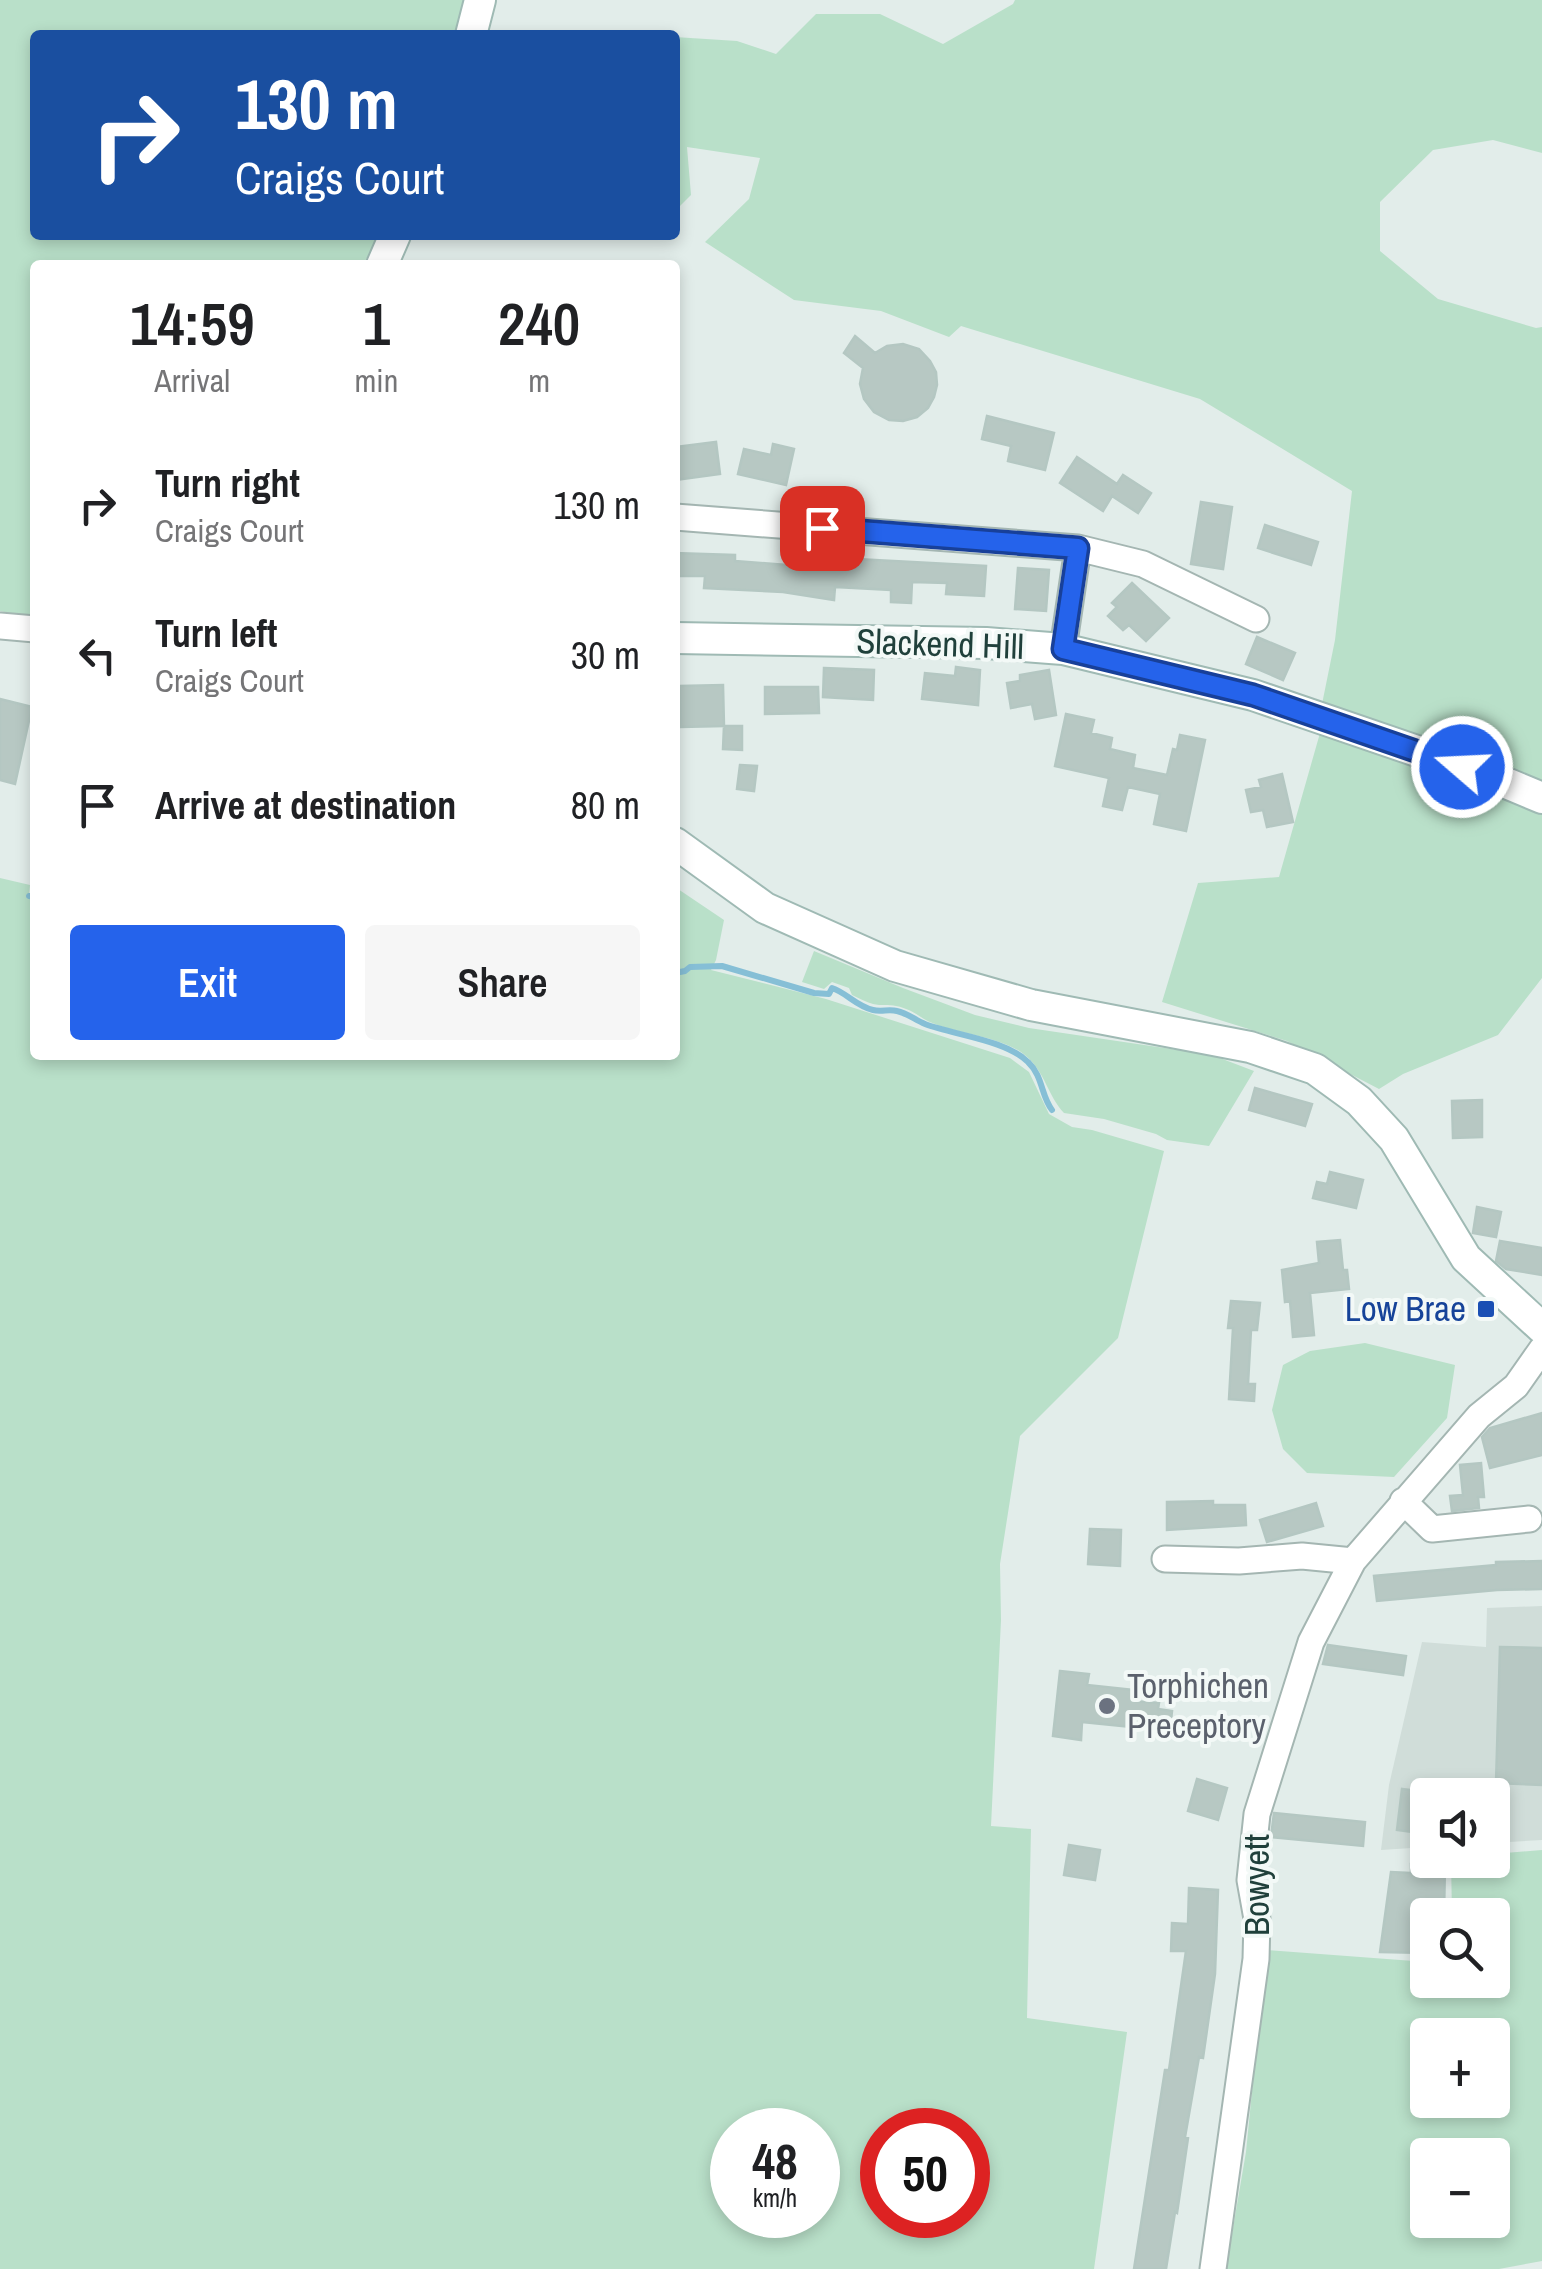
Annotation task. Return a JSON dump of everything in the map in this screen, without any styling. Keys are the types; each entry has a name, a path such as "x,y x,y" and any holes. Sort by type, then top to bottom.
{"main road":[{"path":"472,30 480,0"},
{"name":"Slackend Hill","path":"680,638 986,643 1063,649 1253,695 1542,798"},
{"path":"680,847 764,908 896,966 1031,1005 1250,1047 1314,1069 1360,1101 1394,1139 1466,1258 1542,1328"}],"street":[{"path":"680,517 1078,548 1143,564 1256,619"},
{"path":"1063,649 1078,548"},
{"path":"0,626 30,628"},
{"name":"Bowyett","path":"1214,2269 1256,1959 1257,1919 1250,1880 1258,1814 1311,1642 1352,1560 1478,1416 1516,1386 1542,1350"},
{"path":"1402,1501 1432,1529 1529,1518"},
{"path":"1165,1559 1239,1561 1302,1556 1352,1560"}],"shaded area":[{"path":"1542,1606 1542,1840 1510,1842 1510,1778 1410,1778 1410,1848 1381,1850 1389,1785 1422,1642 1486,1647 1487,1608"}],"green space":[{"path":"0,0 470,0 464,30 30,30 30,240 376,240 366,260 30,260 30,618 0,611"},
{"path":"1015,0 1542,0 1542,153 1493,140 1433,150 1380,202 1380,251 1438,299 1542,327 1542,978 1498,1035 1403,1074 1379,1089 1287,1041 1162,1002 1198,883 1279,877 1324,719 1321,709 1335,640 1352,491 1200,399 961,326 949,337 881,311 794,300 705,242 749,199 760,158 687,147 691,195 680,206 680,37 737,41 776,54 816,14 880,14 943,44"},
{"path":"0,878 30,885 30,1060 680,1060 680,890 724,920 711,970 826,999 1010,1058 1029,1072 1049,1114 1072,1127 1164,1151 1118,1338 1020,1436 1000,1564 991,1826 1031,1829 1027,2018 1127,2032 1094,2269 0,2269"},
{"path":"814,951 975,1015 1029,1028 1212,1055 1254,1071 1209,1146 1167,1140 1104,1119 1064,1113 1038,1069 1016,1049 935,1024 904,1008 870,1003 832,982 824,989 802,982"},
{"path":"1365,1343 1455,1365 1447,1418 1394,1477 1307,1473 1283,1449 1272,1410 1283,1365 1310,1351"},
{"path":"1542,1850 1542,2261 1499,2269 1226,2269 1246,2152 1266,1950 1410,1961 1410,1998 1510,1998 1510,1898 1452,1898 1451,1878 1510,1878 1510,1853"}],"building":[{"path":"855,336 875,353 903,344 919,349 936,372 937,385 928,408 903,421 889,420 874,412 864,399 860,384 863,368 844,353"},
{"path":"987,416 1054,433 1045,470 1008,461 1011,446 982,439"},
{"path":"716,442 720,474 680,479 680,446"},
{"path":"773,444 794,449 786,485 738,474 744,449 771,455"},
{"path":"1077,457 1117,484 1123,475 1151,493 1138,513 1112,496 1103,511 1060,483"},
{"path":"1201,502 1232,507 1223,569 1191,564"},
{"path":"1265,525 1318,542 1311,565 1258,548"},
{"path":"788,552 986,566 984,596 946,594 947,583 912,582 911,603 891,602 891,590 835,587 834,600 783,592 704,588 705,576 680,576 680,553 735,555 735,561 787,565"},
{"path":"1018,568 1049,570 1046,611 1015,609"},
{"path":"1132,583 1169,618 1146,641 1129,625 1123,630 1108,616 1117,607 1112,603"},
{"path":"1257,637 1295,653 1283,680 1246,664"},
{"path":"956,667 980,670 978,705 922,699 925,673 955,676"},
{"path":"824,668 874,670 873,700 823,697"},
{"path":"1049,670 1056,715 1035,719 1032,704 1011,708 1007,683 1020,681 1020,675"},
{"path":"723,685 724,726 681,727 680,686"},
{"path":"765,687 818,687 819,713 765,714"},
{"path":"0,699 30,706 30,716 15,784 0,780"},
{"path":"1066,714 1094,720 1091,733 1112,738 1110,749 1135,755 1133,768 1167,775 1180,735 1205,740 1186,831 1154,824 1160,794 1128,787 1122,810 1103,806 1109,778 1055,766"},
{"path":"724,726 742,726 742,750 723,749"},
{"path":"740,765 757,766 754,791 737,789"},
{"path":"1282,774 1293,822 1267,827 1263,810 1251,812 1246,790 1261,787 1259,780"},
{"path":"1255,1088 1312,1104 1305,1126 1249,1110"},
{"path":"1482,1100 1482,1137 1453,1138 1452,1101"},
{"path":"1330,1172 1363,1180 1356,1208 1313,1198 1317,1182 1327,1184"},
{"path":"1477,1207 1501,1212 1496,1237 1473,1233"},
{"path":"1340,1240 1349,1289 1310,1293 1314,1335 1293,1337 1282,1270 1319,1263 1317,1242"},
{"path":"1500,1241 1542,1248 1542,1275 1506,1269 1496,1261"},
{"path":"1231,1301 1260,1303 1257,1330 1251,1330 1248,1384 1255,1384 1254,1401 1229,1399"},
{"path":"1542,1413 1542,1455 1490,1468 1482,1437 1490,1428"},
{"path":"1481,1463 1484,1497 1478,1497 1479,1508 1452,1511 1450,1496 1463,1495 1460,1465"},
{"path":"1213,1501 1213,1505 1245,1505 1246,1525 1167,1530 1167,1502"},
{"path":"1316,1503 1323,1526 1267,1542 1260,1520"},
{"path":"1090,1529 1121,1530 1120,1566 1088,1564"},
{"path":"1542,1561 1542,1589 1377,1601 1374,1576 1496,1562"},
{"path":"1328,1645 1406,1656 1403,1675 1323,1664"},
{"path":"1500,1647 1542,1648 1542,1785 1510,1784 1510,1778 1496,1778"},
{"name":"Torphichen Preceptory","path":"1060,1671 1089,1674 1087,1685 1135,1690 1133,1701 1159,1703 1158,1709 1172,1711 1170,1731 1082,1722 1081,1740 1053,1736"},
{"path":"1197,1779 1227,1788 1218,1820 1188,1811"},
{"path":"1402,1789 1410,1790 1410,1832 1397,1830"},
{"path":"1274,1813 1365,1822 1363,1846 1271,1837"},
{"path":"1069,1845 1100,1850 1095,1880 1064,1875"},
{"path":"1391,1872 1410,1873 1410,1878 1445,1878 1444,1898 1410,1898 1410,1953 1380,1952"},
{"path":"1189,1888 1218,1890 1215,1974 1203,2058 1199,2057 1166,2269 1134,2269 1186,1951 1171,1951 1172,1923 1188,1924"}],"waterway":[{"path":"680,972 690,967 722,966 814,993 829,994 832,988 867,1008 901,1012 925,1024 1007,1048 1033,1068 1052,1110"}],"place":[{"name":"Low Brae","path":"1486,1309"},
{"name":"Torphichen Preceptory","path":"1107,1706"}],"route":[{"path":"822,528 1078,548 1063,649 1253,695 1462,767"}]}
